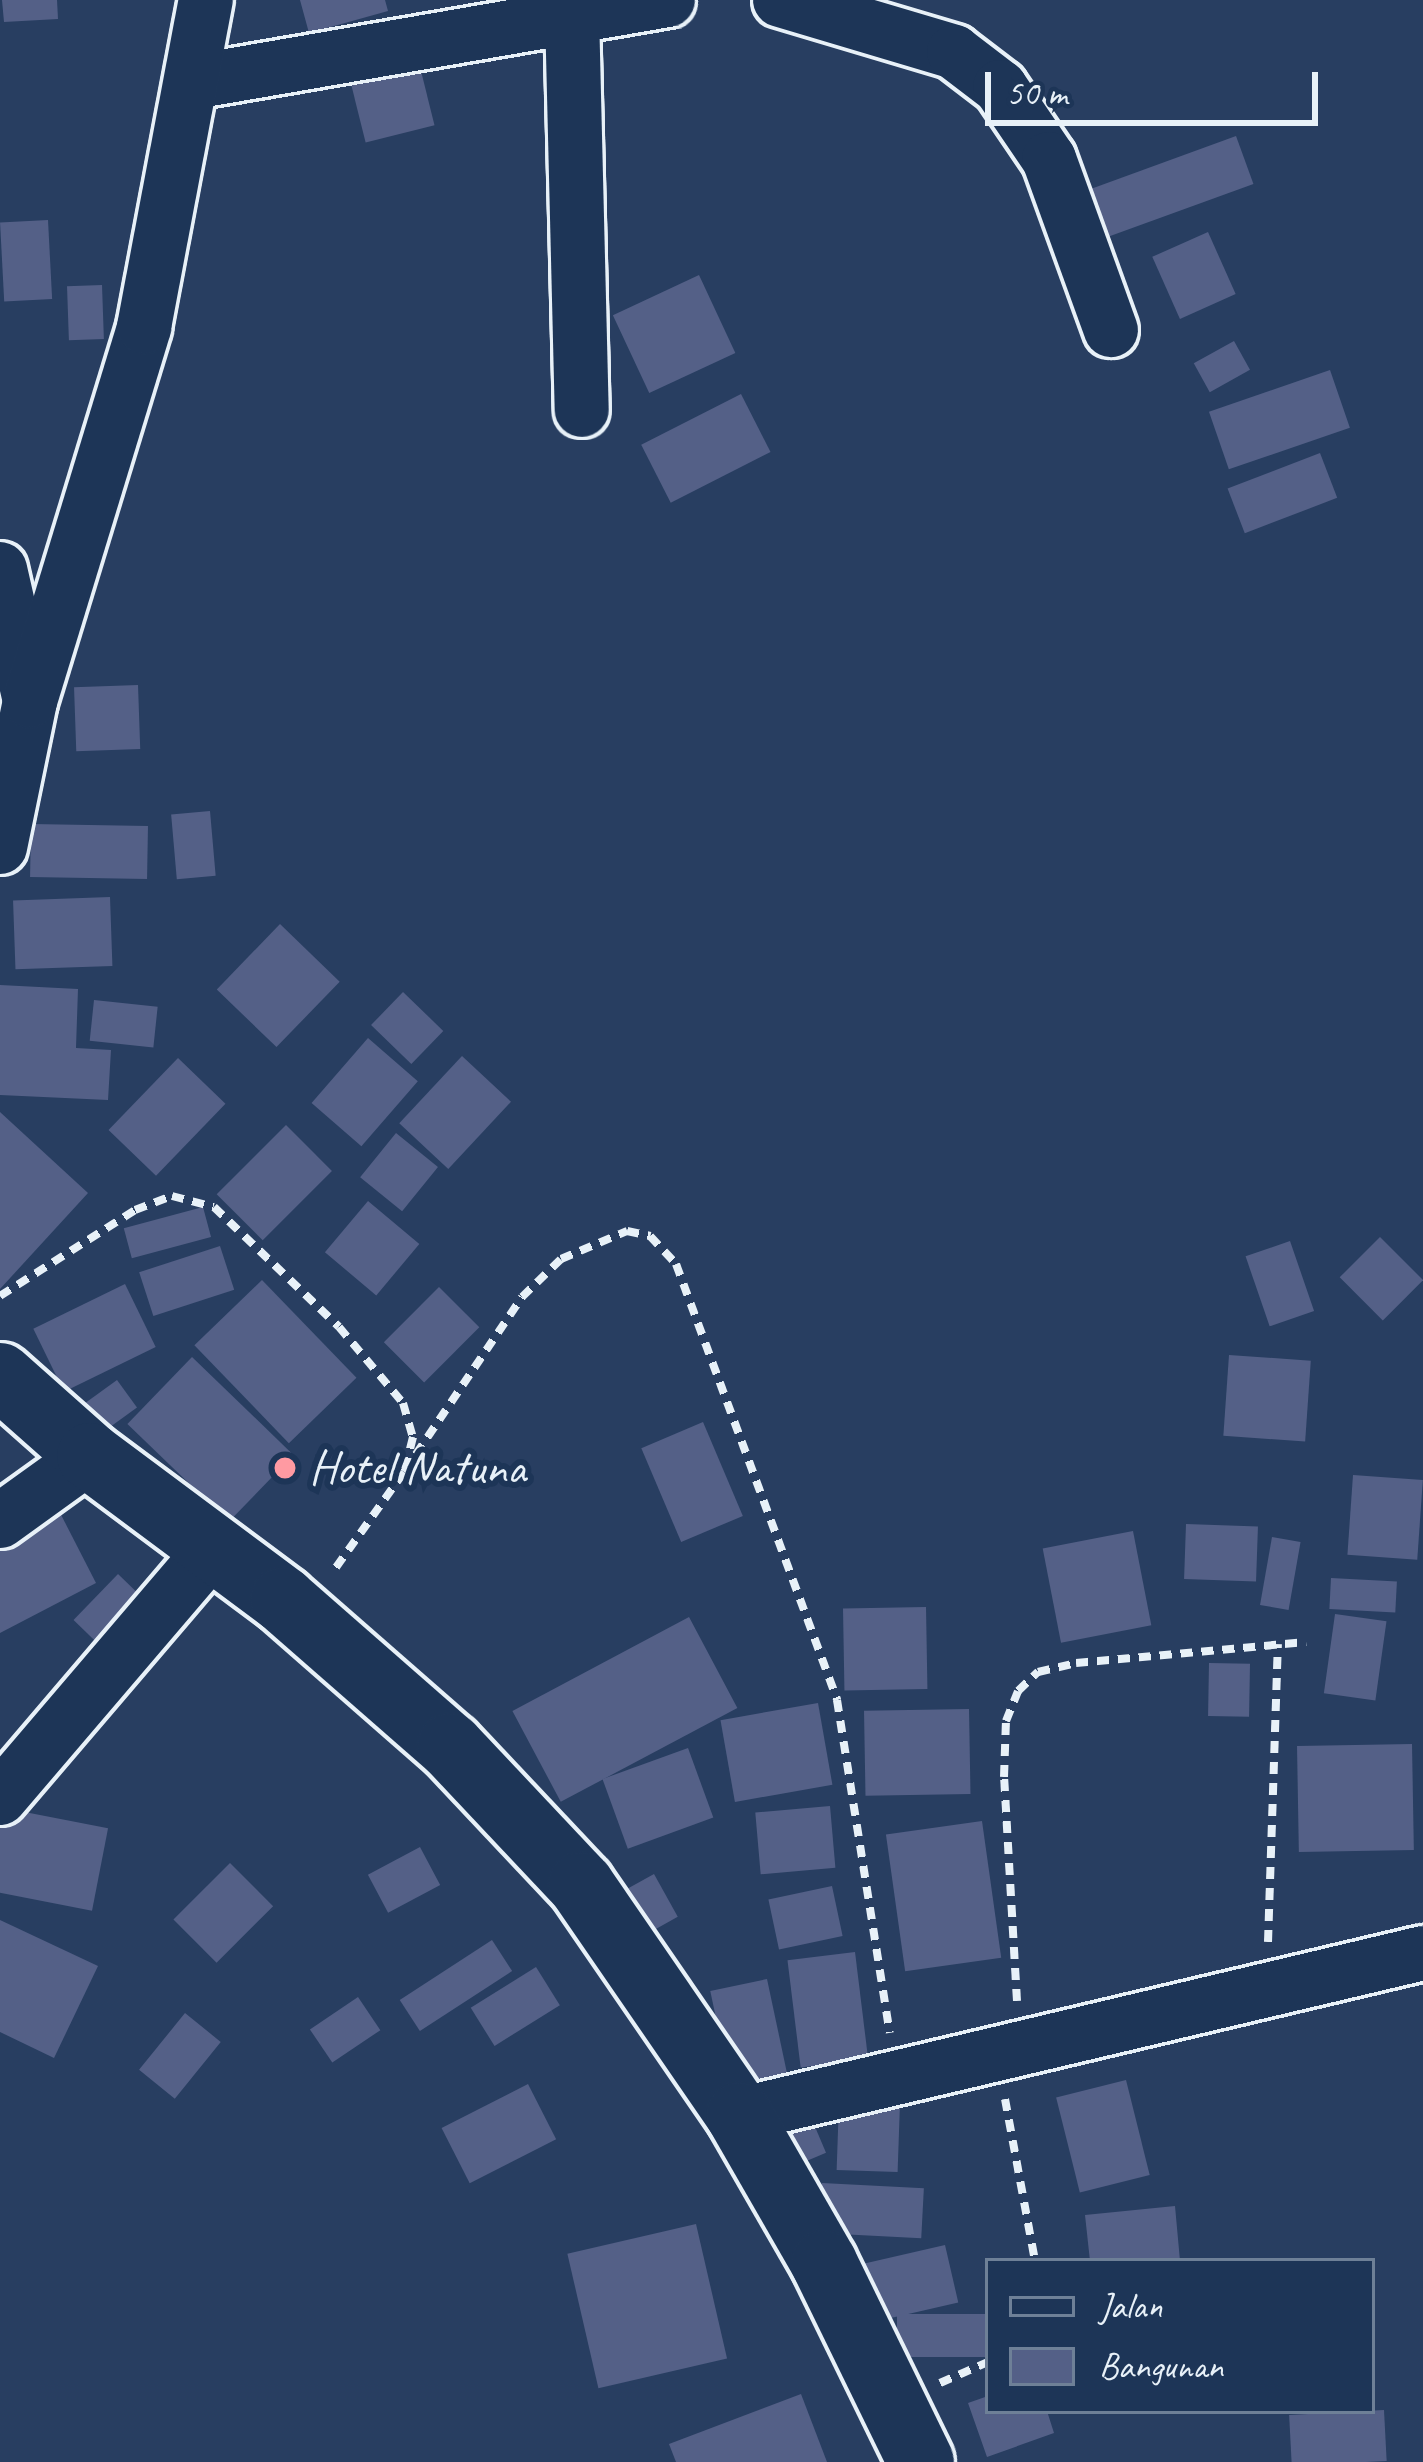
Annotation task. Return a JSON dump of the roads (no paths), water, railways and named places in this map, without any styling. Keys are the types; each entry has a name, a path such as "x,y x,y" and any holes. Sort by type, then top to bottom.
{"street":[{"path":"0,848 29,701 144,327 206,0"},
{"path":"193,82 668,0"},
{"path":"780,0 954,52 1000,87 1049,159 1112,330"},
{"path":"572,13 582,410"},
{"path":"0,569 29,701"},
{"path":"0,1376 90,1456 301,1617 450,1746 581,1885 739,2115 824,2263 921,2462"},
{"path":"0,1521 90,1456"},
{"path":"0,1798 214,1547"},
{"path":"739,2115 1423,1953"}],"place":[{"name":"Hotel Natuna","path":"285,1468"}]}
